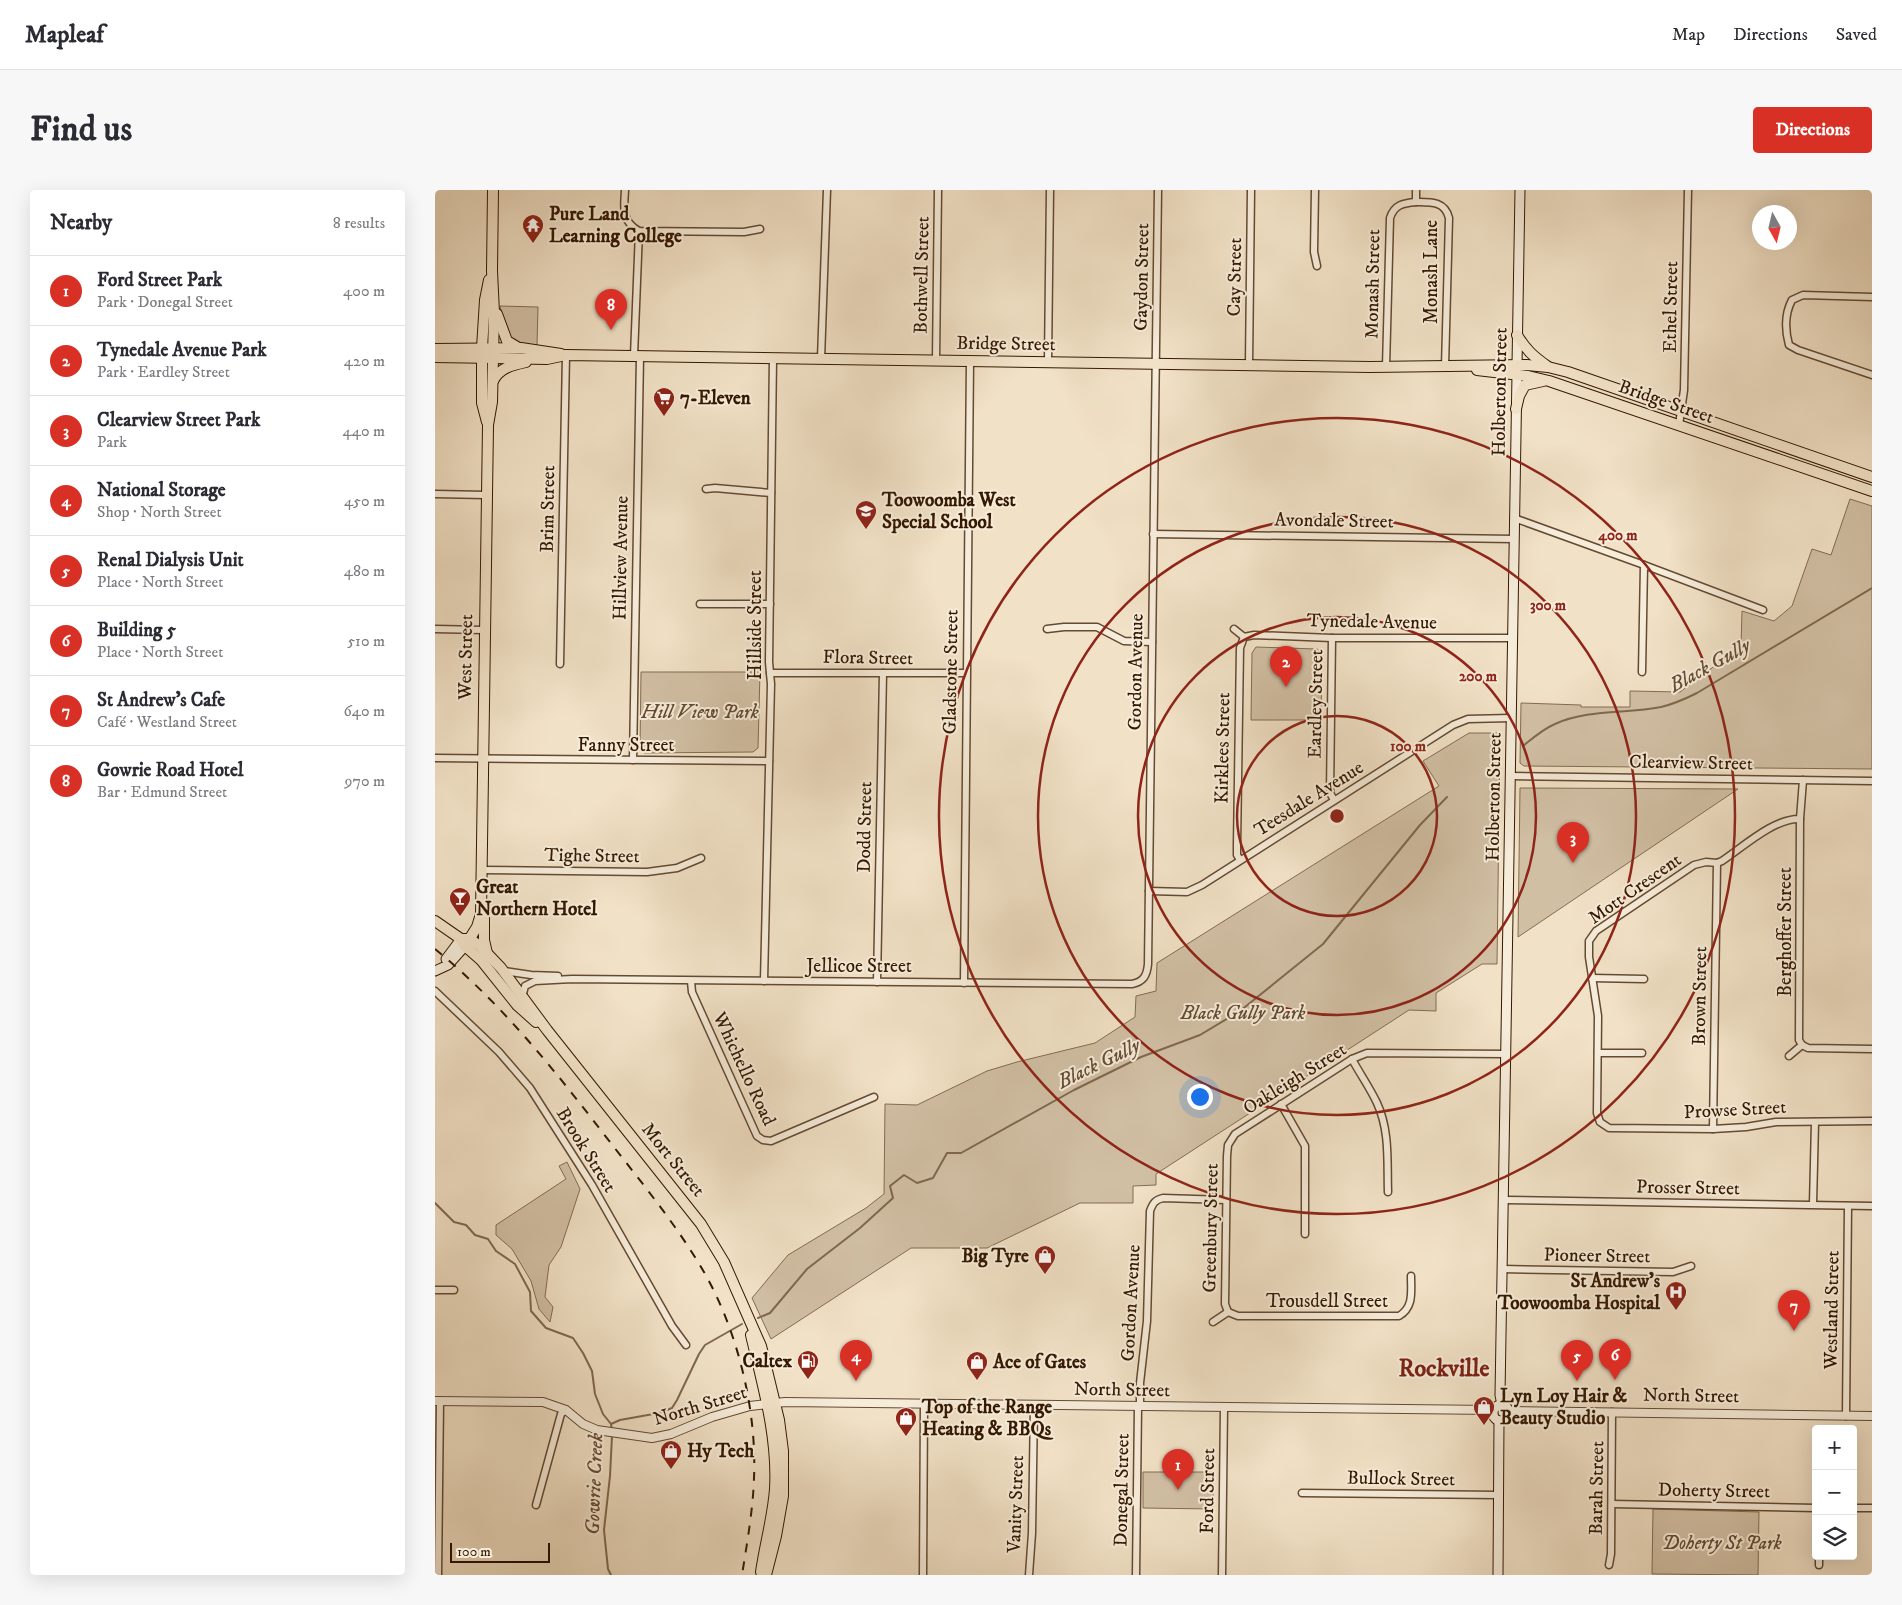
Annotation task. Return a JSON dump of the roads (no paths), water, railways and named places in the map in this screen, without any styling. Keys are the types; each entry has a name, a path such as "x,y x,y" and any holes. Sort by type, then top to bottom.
{"main road":[{"name":"West Street","path":"488,425 482,403 494,298 492,271 493,190"},
{"name":"Holberton Street","path":"1505,1408 1500,1395 1521,190"},
{"name":"West Street","path":"465,941 481,914 488,425 492,402 492,383 487,353 485,300 492,271"},
{"path":"494,298 497,318 505,338 510,344 521,348"},
{"path":"1517,335 1523,347 1548,367"},
{"name":"Bridge Street","path":"435,356 487,353 521,348 566,355 1445,367 1517,370 1548,367 1872,477"},
{"name":"Bridge Street","path":"435,349 547,359 566,355"},
{"path":"492,383 497,374 505,368 524,362 547,359"},
{"name":"Bridge Street","path":"1517,370 1872,491"},
{"path":"1516,409 1519,396 1525,385 1549,381"},
{"name":"West Street","path":"465,941 473,919 480,888"},
{"path":"481,900 485,913 484,940 487,953"},
{"name":"Mort Street","path":"435,921 487,953 503,971 547,1030 701,1224 721,1255 751,1324 750,1332 782,1442 783,1481 778,1530 766,1575"},
{"path":"435,970 465,941"},
{"name":"Mort Street","path":"465,941 517,1005 547,1030"},
{"name":"Mort Street","path":"761,1575 775,1490 771,1403"},
{"path":"1496,1406 1505,1408 1507,1418 1499,1420 1493,1415 1493,1410 1496,1406"},
{"path":"1498,1575 1499,1420"}],"street":[{"path":"625,190 624,213 631,226 639,230 744,232 760,229"},
{"path":"821,359 827,190"},
{"name":"Bothwell Street","path":"936,360 938,190"},
{"path":"1048,362 1050,190"},
{"name":"Gaydon Street","path":"1155,364 1158,190"},
{"name":"Cay Street","path":"1249,364 1251,190"},
{"path":"1315,190 1314,252 1317,266"},
{"path":"1416,190 1416,202"},
{"name":"Ethel Street","path":"1679,425 1684,390 1688,190"},
{"name":"Monash Street","path":"1386,367 1389,218 1396,206 1416,202"},
{"name":"Monash Lane","path":"1416,202 1431,202 1442,205 1449,218 1445,367"},
{"name":"Hillview Avenue","path":"633,760 639,230"},
{"path":"1872,297 1803,295 1792,300 1787,310 1789,345 1798,350 1872,374"},
{"name":"Brim Street","path":"559,664 566,355"},
{"name":"Hillside Street","path":"764,981 769,761 773,358"},
{"name":"Gladstone Street","path":"963,983 970,361"},
{"name":"Gordon Avenue","path":"1144,979 1148,964 1155,364"},
{"path":"706,489 715,488 771,493"},
{"path":"435,494 487,494"},
{"path":"1514,518 1644,564 1763,610"},
{"name":"Avondale Street","path":"1153,534 1514,539"},
{"path":"1642,672 1644,564"},
{"path":"700,604 770,604"},
{"path":"1047,629 1097,627 1124,641 1152,642"},
{"path":"435,629 484,630"},
{"path":"1234,630 1244,637"},
{"name":"Tynedale Avenue","path":"1244,637 1254,635 1332,638 1512,638"},
{"name":"Kirklees Street","path":"1240,860 1237,855 1240,648 1244,637"},
{"name":"Eardley Street","path":"1332,638 1330,793 1334,800"},
{"name":"Flora Street","path":"770,673 966,673"},
{"name":"Dodd Street","path":"877,982 883,673"},
{"name":"Teesdale Avenue","path":"1149,891 1187,892 1202,885 1453,725 1468,719 1511,718"},
{"name":"Fanny Street","path":"435,758 769,761"},
{"name":"Clearview Street","path":"1510,776 1872,781"},
{"path":"1800,819 1803,780"},
{"name":"Mott Crescent","path":"1600,1122 1597,1113 1598,1016 1589,957 1589,941 1596,931 1694,865 1722,861 1779,822 1800,819"},
{"name":"Berghoffer Street","path":"1800,819 1799,1040 1802,1044"},
{"name":"Tighe Street","path":"481,870 647,872 677,868 701,858"},
{"name":"Brown Street","path":"1713,1128 1717,863"},
{"name":"Jellicoe Street","path":"503,971 572,978"},
{"name":"Jellicoe Street","path":"522,997 525,986 535,981 572,978 1132,984 1144,979"},
{"path":"1592,978 1644,979"},
{"name":"Whichello Road","path":"691,980 692,992 712,1038 757,1136 763,1140 771,1141 874,1097"},
{"name":"Brook Street","path":"435,991 499,1052 530,1088 592,1185 672,1326 686,1345"},
{"path":"1789,1056 1802,1044 1809,1048 1872,1049"},
{"path":"1598,1053 1642,1054"},
{"name":"Oakleigh Street","path":"1228,1145 1235,1134 1352,1059 1367,1054 1506,1054"},
{"path":"1352,1059 1378,1104 1387,1142 1388,1192"},
{"path":"1281,1104 1305,1146 1305,1234"},
{"name":"Prowse Street","path":"1600,1122 1609,1128 1713,1128 1746,1127 1776,1122 1872,1122"},
{"path":"1813,1204 1815,1122"},
{"name":"Greenbury Street","path":"1228,1145 1225,1304 1228,1312"},
{"name":"Gordon Avenue","path":"1139,1406 1147,1321 1150,1211 1153,1203 1157,1199 1163,1198 1226,1200"},
{"name":"Prosser Street","path":"1503,1200 1872,1206"},
{"name":"Westland Street","path":"1846,1416 1848,1206"},
{"name":"Pioneer Street","path":"1502,1269 1673,1272 1691,1266"},
{"name":"Trousdell Street","path":"1228,1312 1237,1316 1399,1316 1406,1312 1411,1305 1411,1276"},
{"path":"435,1290 454,1290"},
{"path":"1213,1322 1228,1312"},
{"path":"437,1401 438,1575"},
{"name":"North Street","path":"437,1401 543,1402 566,1410 583,1424 603,1432 644,1438 659,1438 712,1417 750,1406 771,1403 1493,1410"},
{"path":"923,1575 924,1403"},
{"name":"Vanity Street","path":"1029,1575 1032,1533 1033,1405"},
{"name":"Donegal Street","path":"1136,1575 1139,1406"},
{"name":"Ford Street","path":"1222,1575 1224,1407"},
{"name":"North Street","path":"1505,1408 1613,1412 1872,1416"},
{"path":"536,1505 561,1414 566,1410"},
{"name":"Barah Street","path":"1609,1565 1611,1554 1613,1412"},
{"name":"Bullock Street","path":"1303,1492 1499,1495"},
{"name":"Doherty Street","path":"1612,1504 1812,1508"},
{"path":"1857,1508 1872,1508"},
{"path":"1819,1560 1819,1565"}],"waterway":[{"name":"Black Gully","path":"1523,746 1546,728 1568,719 1594,714 1648,709 1675,703 1697,693 1872,588"},
{"name":"Black Gully","path":"758,1318 770,1313 807,1269 860,1228 893,1198 890,1186 904,1175 917,1183 933,1178 947,1153 961,1153 1074,1090 1141,1057 1200,1035 1240,1011 1323,944 1420,825 1447,797"},
{"name":"Gowrie Creek","path":"435,1203 454,1222 466,1225 475,1235 488,1239 496,1251 515,1264 530,1292 531,1311 546,1328 573,1338 592,1371 595,1394 603,1414 611,1424 612,1431"},
{"name":"Black Gully","path":"611,1424 620,1420 659,1413 672,1408 705,1345 742,1324"},
{"name":"Gowrie Creek","path":"611,1575 608,1569 604,1530 612,1436"}],"railway":[{"path":"435,949 459,969 503,1013 564,1084 667,1216 714,1290 725,1316 742,1369 752,1424 754,1478 742,1575"}],"place":[{"name":"Pure Land Learning College","path":"533,244"},
{"name":"Gowrie Road Hotel","path":"611,330"},
{"name":"7-Eleven","path":"664,417"},
{"name":"Toowoomba West Special School","path":"866,530"},
{"name":"Tynedale Avenue Park","path":"1286,687"},
{"name":"Clearview Street Park","path":"1573,863"},
{"name":"Great Northern Hotel","path":"460,917"},
{"name":"Big Tyre","path":"1045,1275"},
{"name":"St Andrew's Toowoomba Hospital","path":"1676,1311"},
{"name":"St Andrew's Cafe","path":"1794,1331"},
{"name":"Caltex","path":"808,1380"},
{"name":"Building 5","path":"1615,1380"},
{"name":"National Storage","path":"856,1381"},
{"name":"Ace of Gates","path":"977,1381"},
{"name":"Renal Dialysis Unit","path":"1577,1381"},
{"name":"Lyn Loy Hair & Beauty Studio","path":"1484,1426"},
{"name":"Top of the Range Heating & BBQs","path":"906,1437"},
{"name":"Hy Tech","path":"671,1470"},
{"name":"Ford Street Park","path":"1178,1490"}],"district":[{"name":"Rockville","path":"1444,1369"}],"park label":[{"name":"Hill View Park","path":"700,712"},
{"name":"Black Gully Park","path":"1243,1013"},
{"name":"Doherty St Park","path":"1722,1543"}]}
